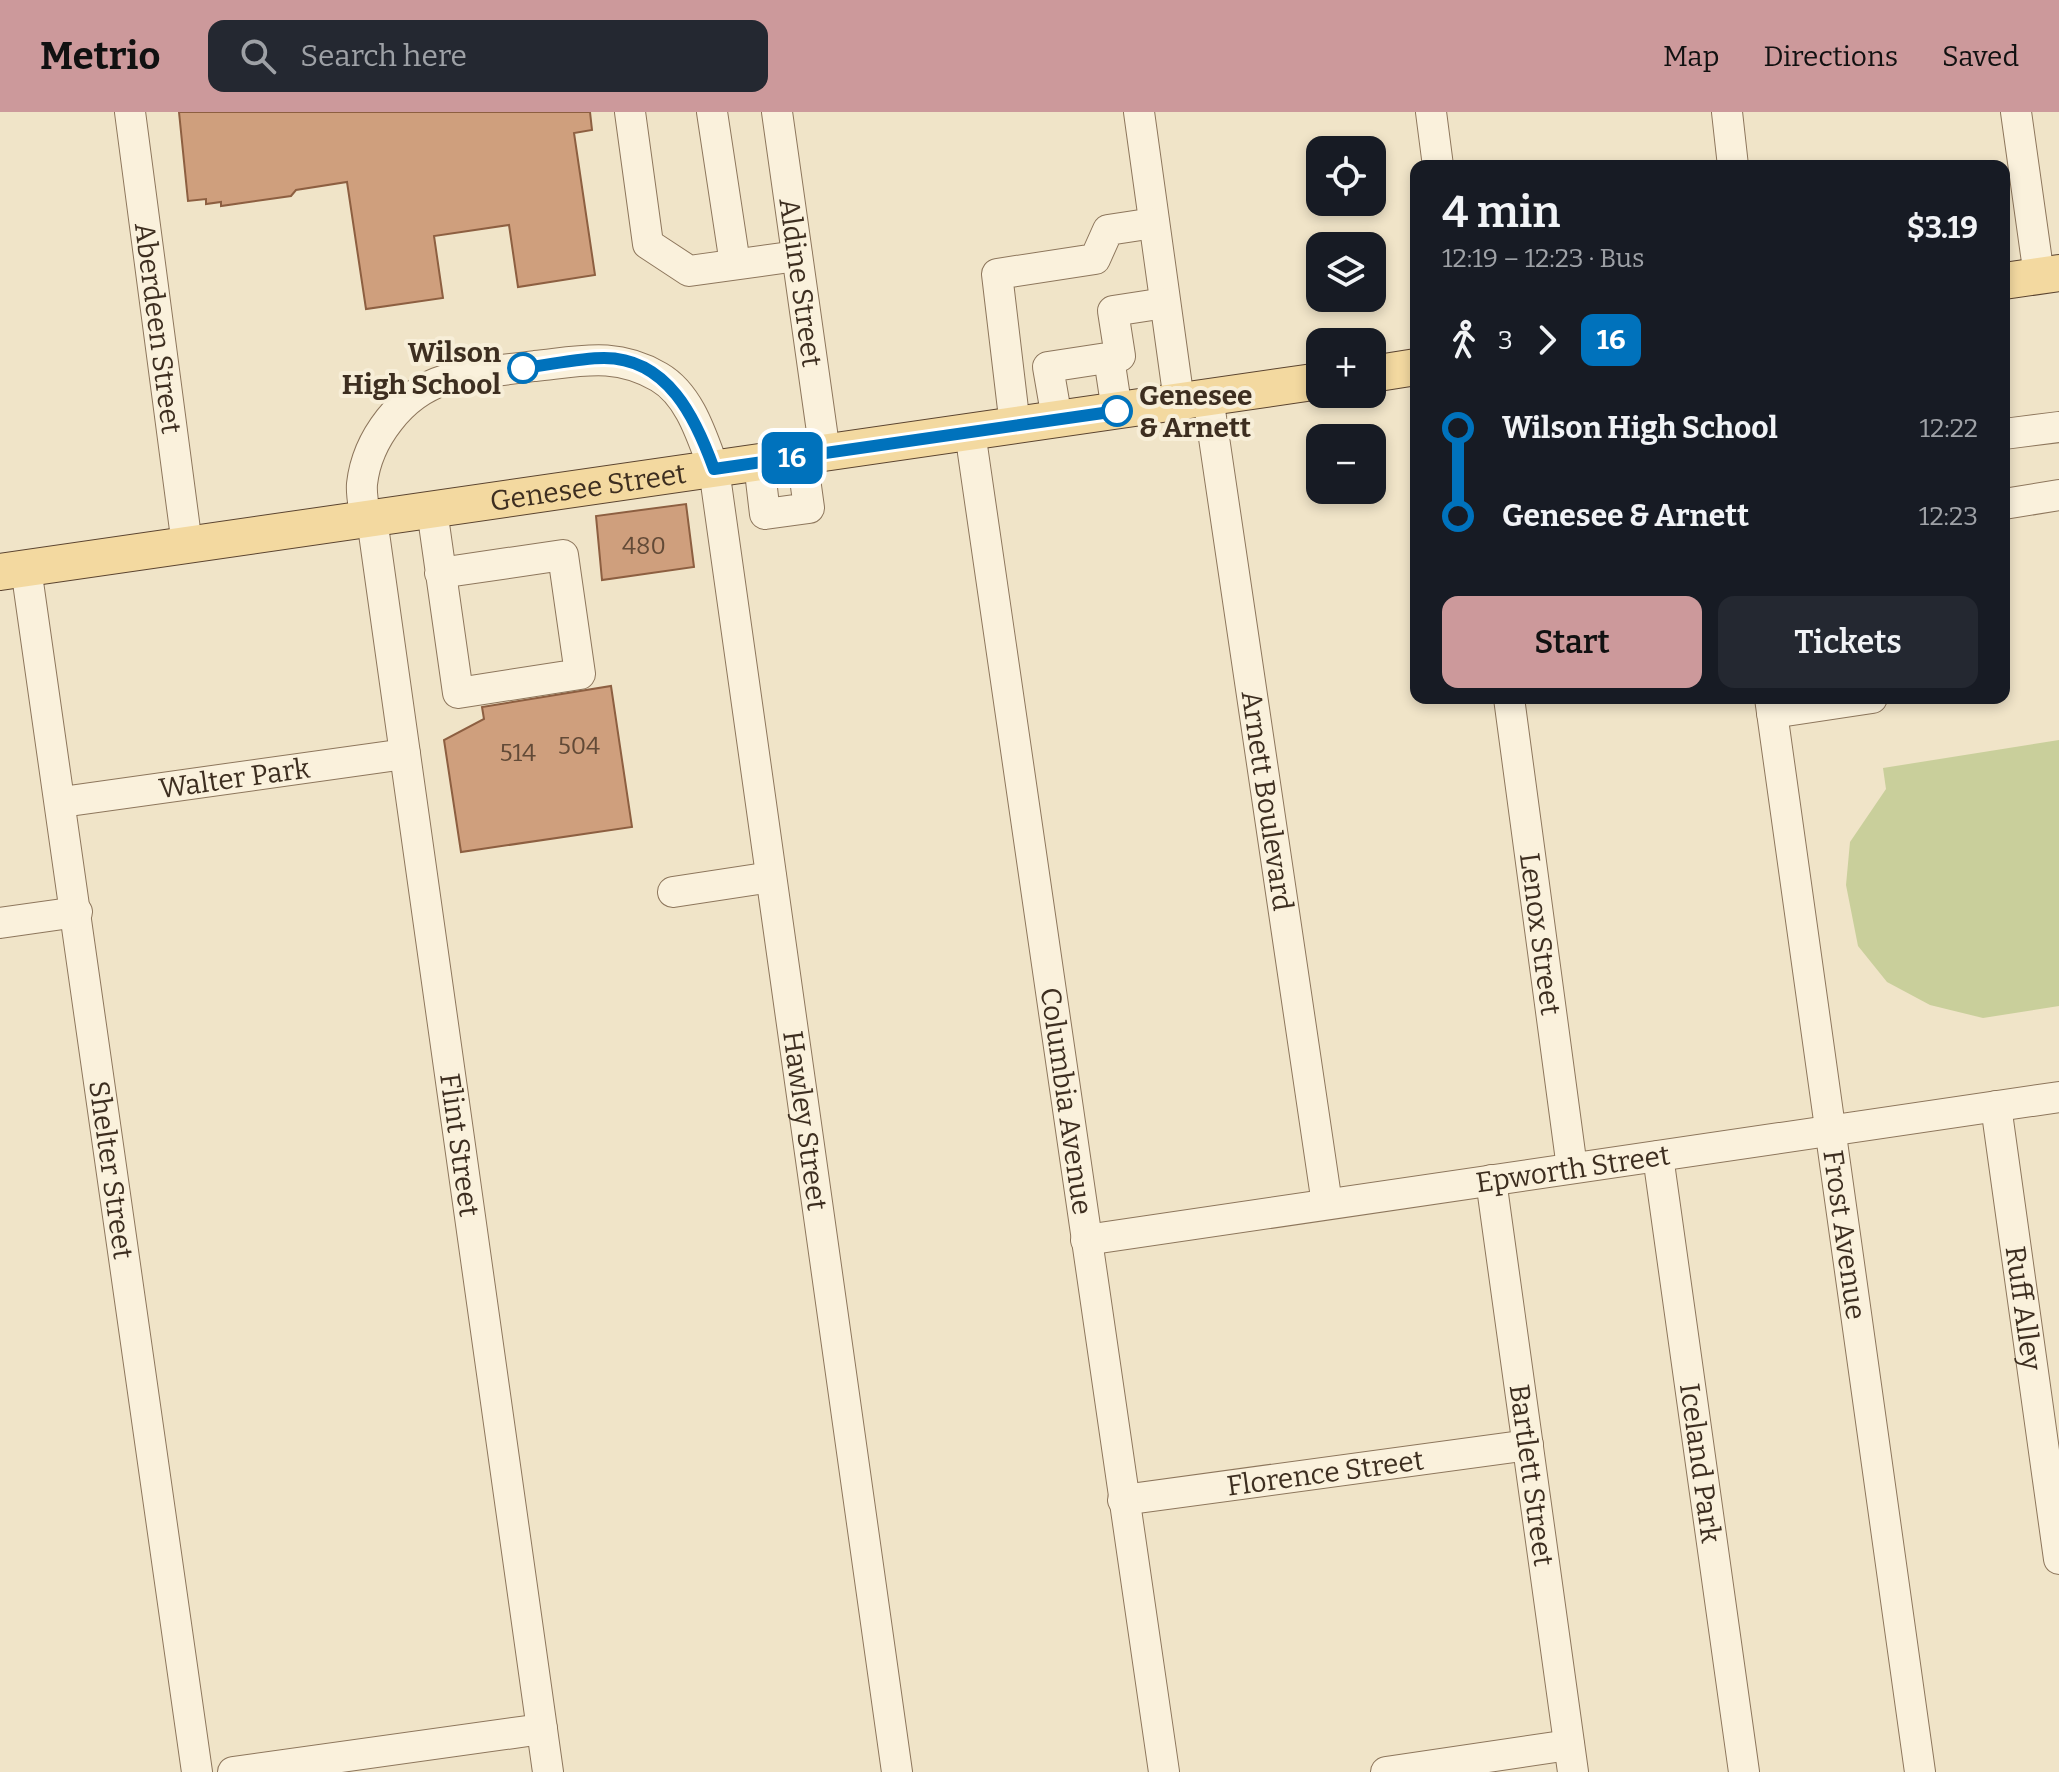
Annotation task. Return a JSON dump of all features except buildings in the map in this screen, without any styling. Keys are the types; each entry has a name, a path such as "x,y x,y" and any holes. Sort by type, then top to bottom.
{"main road":[{"path":"2010,280 2049,275"},
{"path":"1386,372 1410,368"},
{"name":"Genesee Street","path":"13,570 1306,383"}],"street":[{"name":"Aberdeen Street","path":"130,112 187,545"},
{"path":"630,112 648,244 689,271 797,256"},
{"path":"712,112 735,264"},
{"name":"Aldine Street","path":"759,463 765,514 809,508 814,455 797,256 777,112"},
{"name":"Arnett Boulevard","path":"1139,112 1165,303 1193,399 1327,1204"},
{"path":"1431,112 1437,160"},
{"path":"1727,112 1732,160"},
{"path":"2016,112 2049,275"},
{"path":"1015,426 997,274 1095,259 1108,230 1154,223"},
{"path":"1057,419 1048,367 1120,356 1113,311 1165,303"},
{"name":"Hawley Street","path":"369,520 362,486 369,453 391,419 416,393 445,380 493,371 606,358 631,364 662,378 689,408 714,469 897,1772"},
{"path":"1109,358 1117,411"},
{"path":"2010,433 2059,427"},
{"name":"Columbia Avenue","path":"970,432 1164,1772"},
{"path":"2010,503 2059,495"},
{"path":"432,510 440,573 458,693 580,674 563,555 440,573"},
{"name":"Flint Street","path":"369,520 405,754 548,1772"},
{"name":"Shelter Street","path":"13,570 62,802 197,1772"},
{"name":"Lenox Street","path":"1510,704 1572,1168"},
{"path":"1771,706 1796,704"},
{"name":"Frost Avenue","path":"1771,706 1920,1772"},
{"name":"Walter Park","path":"62,802 405,754"},
{"path":"673,892 771,877"},
{"path":"0,923 77,912"},
{"name":"Epworth Street","path":"1086,1240 2059,1097"},
{"name":"Ruff Alley","path":"1996,1106 2059,1559"},
{"name":"Iceland Park","path":"1658,1156 1744,1772"},
{"name":"Bartlett Street","path":"1491,1180 1571,1759"},
{"name":"Florence Street","path":"1123,1500 1528,1445"},
{"path":"233,1772 542,1729"},
{"path":"1386,1772 1571,1759"}],"green space":[{"path":"2059,740 2059,1006 1983,1018 1930,1005 1887,982 1858,946 1846,885 1850,842 1886,789 1883,768"}],"bus line":[{"name":"16","path":"523,368 606,358 631,364 662,378 689,408 714,469 1117,411"}],"place":[{"name":"Wilson High School","path":"523,368"},
{"name":"Genesee & Arnett","path":"1117,411"}]}
